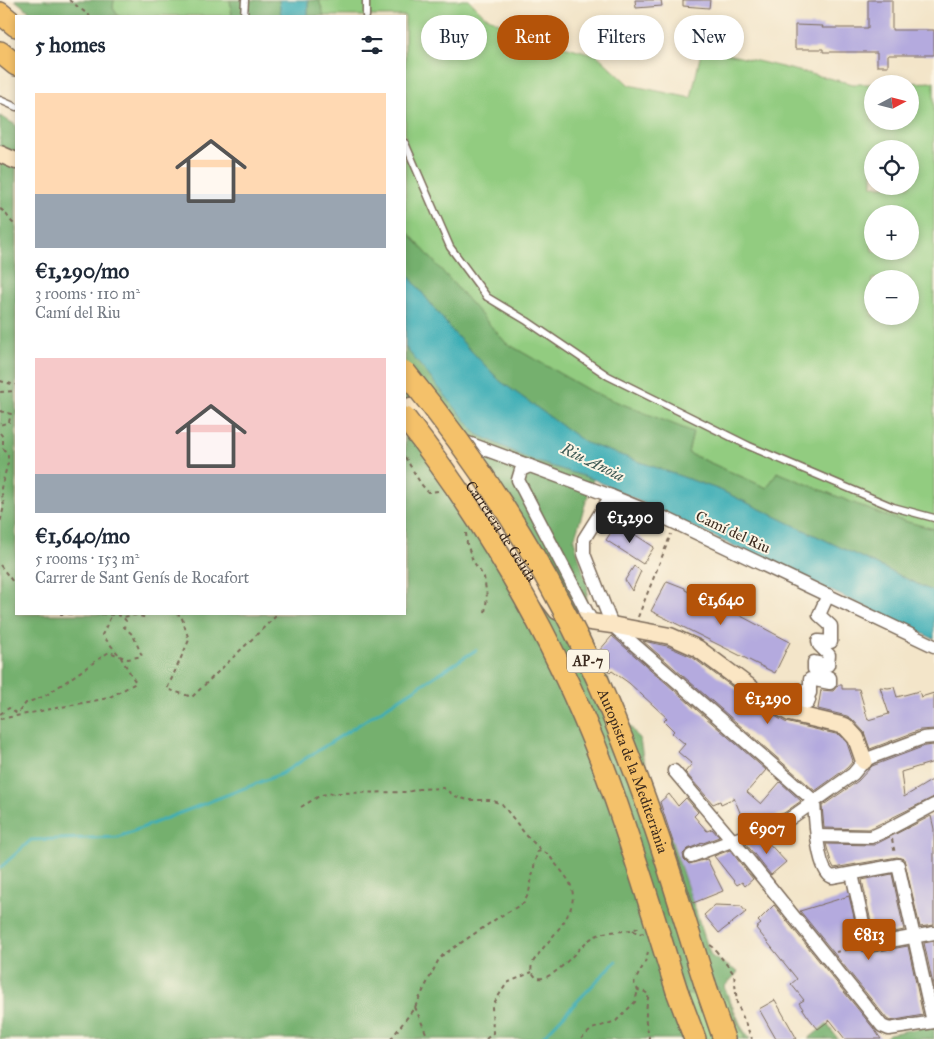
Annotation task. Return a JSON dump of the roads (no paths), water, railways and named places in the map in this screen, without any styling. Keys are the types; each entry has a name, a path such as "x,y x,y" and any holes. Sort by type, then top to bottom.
{"highway":[{"path":"0,13 15,25"},
{"path":"0,52 15,64"},
{"name":"Autopista de la Mediterrània","path":"406,373 446,424 491,488 519,531 563,607 592,668 632,763 650,812 724,1039"},
{"name":"Autopista de la Mediterrània","path":"406,406 447,475 502,560 539,624 558,663 589,731 609,783 636,860 677,991 695,1039"}],"street":[{"path":"0,154 15,161"},
{"name":"Carretera de Gelida","path":"406,406 428,428 480,498 528,573 557,611 577,620 670,636 698,648 767,700 790,713 845,726 856,738 864,761"},
{"name":"Camí del Riu","path":"428,428 611,496 676,523 934,646"},
{"path":"530,466 521,470 518,480 592,622"},
{"path":"611,496 584,539 584,554 612,625 814,801 817,836 827,875 832,877 898,865 934,1022 889,1029 882,1026 674,771"},
{"path":"790,713 808,703 809,700 797,696 799,690 810,693 810,679 830,683 830,678 814,669 814,662 828,665 829,655 819,645 818,641 831,642 830,626 819,616 828,595"},
{"path":"691,856 788,820 853,774 864,761 872,756 934,736"},
{"path":"817,836 870,836 890,829 933,808"},
{"path":"852,874 868,945 934,933"}],"lane":[{"path":"244,15 246,0"},
{"path":"366,0 366,15"},
{"path":"0,100 15,108"},
{"path":"406,145 450,247 487,297 527,321 608,376 731,438 893,507 934,518"}],"water":[{"path":"279,0 308,0 308,15 281,15"},
{"name":"Riu Anoia","path":"406,272 453,332 500,381 586,443 720,490 934,592 934,639 593,479 528,459 477,434 406,348"}],"waterway":[{"path":"0,868 31,840 118,837 281,774 476,650"},
{"path":"541,1039 616,961"}]}
